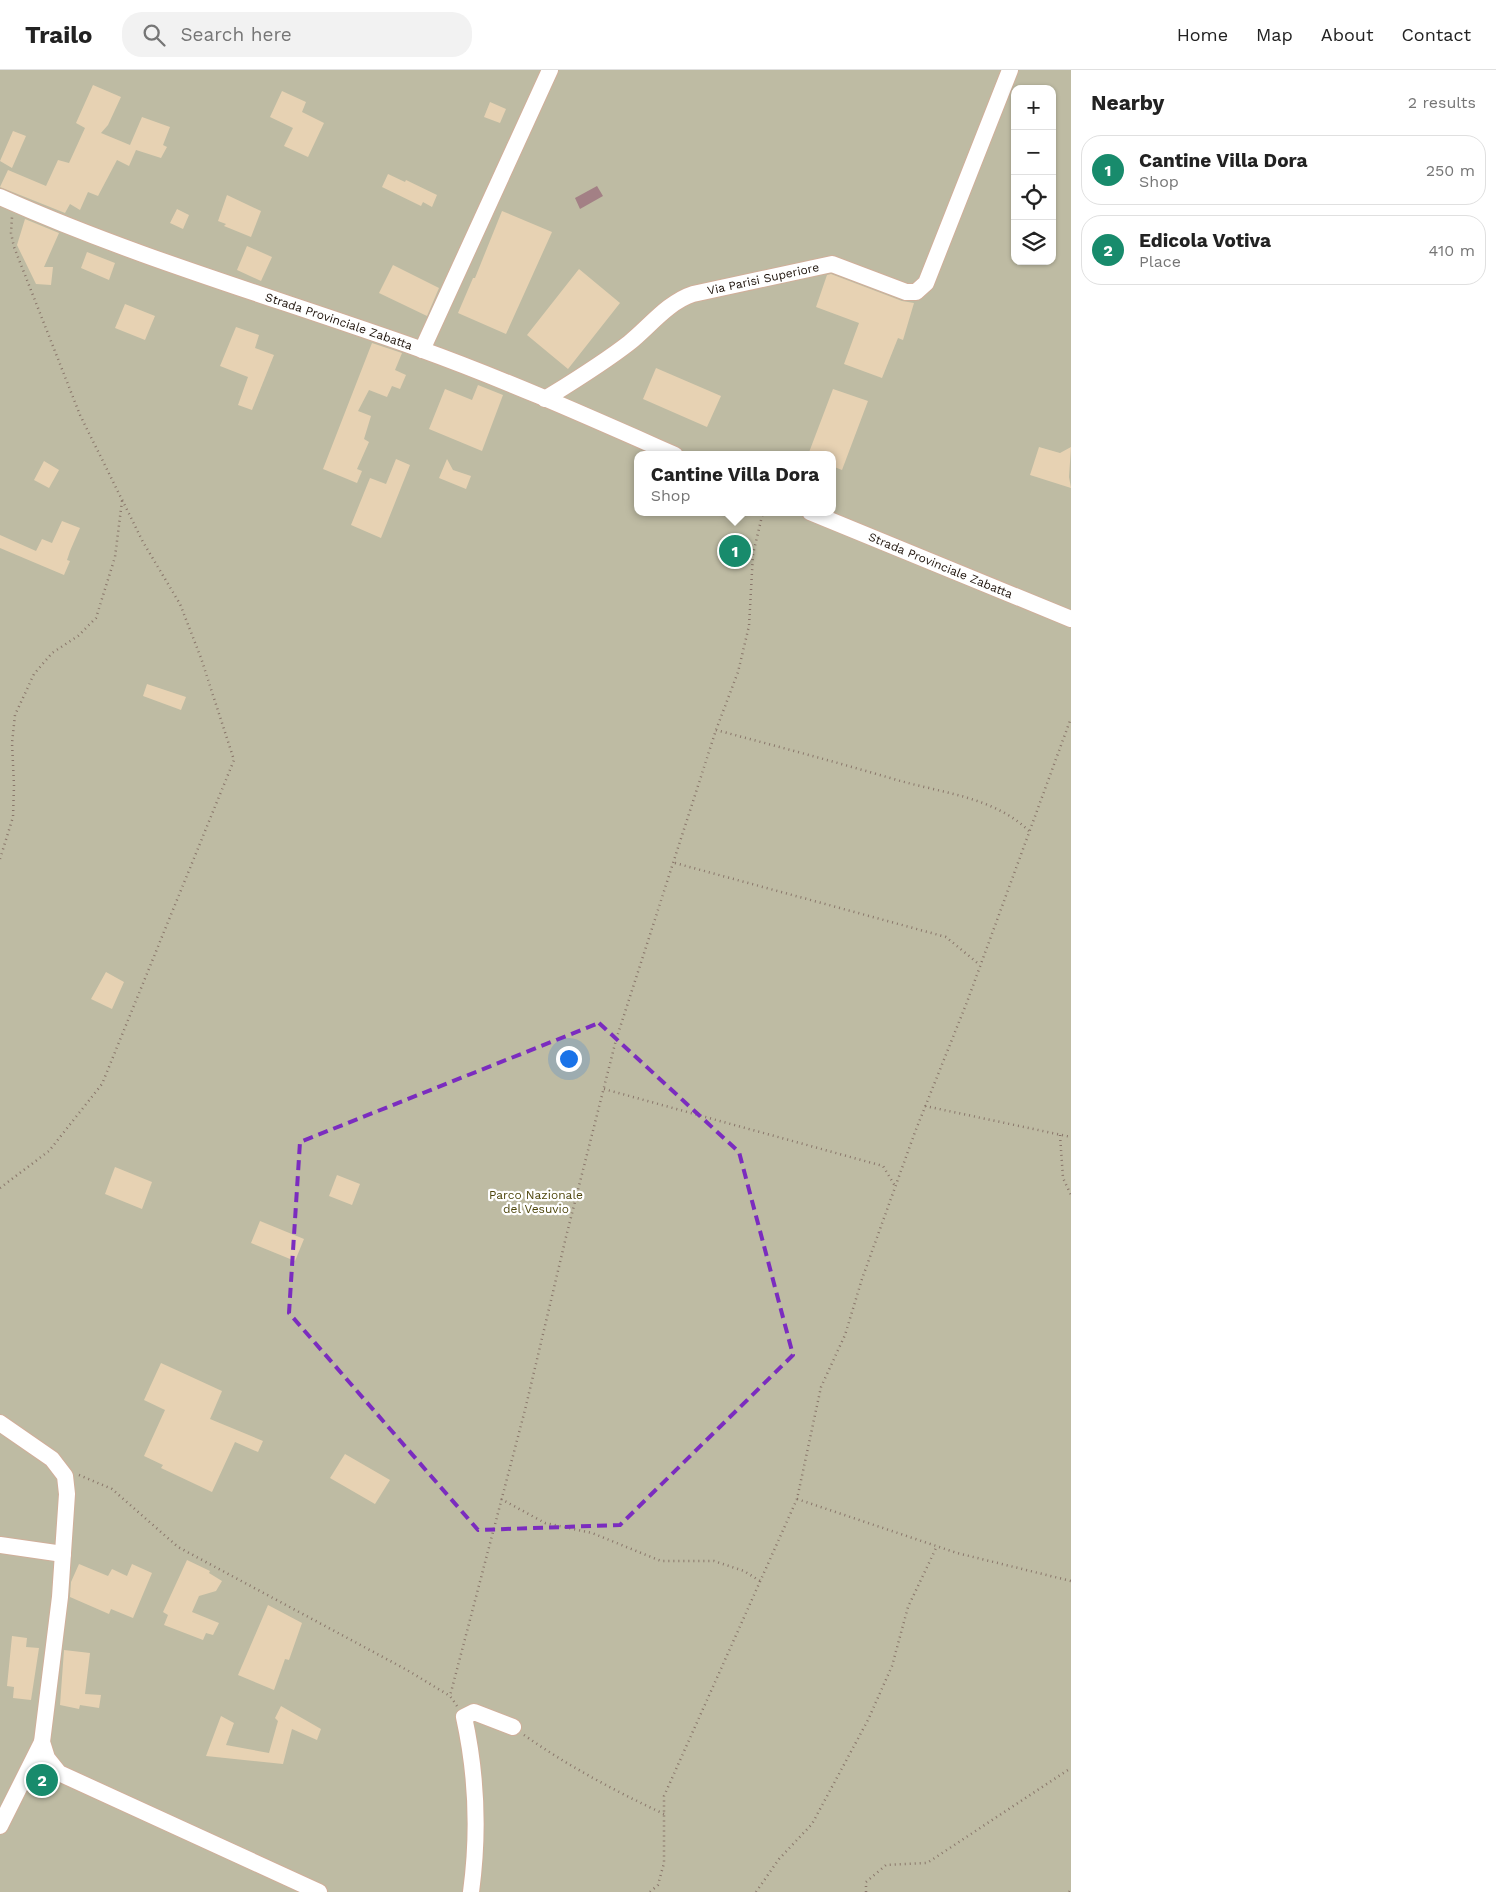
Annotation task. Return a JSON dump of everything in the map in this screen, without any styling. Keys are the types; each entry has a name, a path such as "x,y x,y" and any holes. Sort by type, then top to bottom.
{"street":[{"path":"422,350 550,70"},
{"name":"Via Parisi Superiore","path":"545,398 596,367 630,342 677,302 693,294 832,264 906,292 920,290 926,283 1010,70"},
{"name":"Strada Provinciale Zabatta","path":"6,200 96,238 422,350 545,398 666,451"},
{"name":"Strada Provinciale Zabatta","path":"820,516 1071,619"},
{"path":"0,1423 52,1459 65,1476 67,1494 63,1554 42,1742 0,1826"},
{"path":"0,1544 63,1554"},
{"path":"472,1892 478,1828 474,1770 464,1718 474,1712 513,1727"},
{"path":"42,1742 47,1758 59,1773 319,1892"}],"path":[{"path":"0,1188 49,1151 102,1084 234,760 201,658 180,604 143,542 80,415 14,247 6,200"},
{"path":"0,859 13,817 12,743 15,715 34,674 52,653 78,636 96,618 115,557 122,499"},
{"path":"450,1696 616,1040 675,863 716,730 738,672 749,626 753,554 763,516"},
{"path":"651,1892 658,1885 664,1863 664,1796 797,1499 821,1387 845,1335 862,1279 895,1186 980,965 1071,718"},
{"path":"716,730 915,785 962,795 1016,818 1030,832"},
{"path":"675,863 946,937 980,965"},
{"path":"604,1089 883,1166 895,1186"},
{"path":"925,1106 1071,1137"},
{"path":"1060,1135 1063,1178 1071,1195"},
{"path":"57,1466 112,1489 178,1547 364,1646 450,1696 464,1718"},
{"path":"501,1499 546,1523 592,1533 662,1561 714,1561 744,1571 761,1581"},
{"path":"797,1499 937,1546 1071,1581"},
{"path":"756,1892 779,1859 812,1824 868,1720 892,1666 908,1607 937,1546"},
{"path":"513,1727 559,1760 624,1796 664,1814"},
{"path":"866,1892 866,1882 886,1865 927,1863 1071,1768"}],"highlighted area":[{"path":"599,1023 739,1152 793,1355 620,1525 478,1530 289,1313 300,1142"}],"green space":[{"name":"Parco Nazionale del Vesuvio","path":"0,70 1071,70 1071,1892 0,1892"}],"shaded area":[{"path":"597,186 603,196 580,209 575,198"}],"building":[{"path":"93,85 121,97 108,125 101,133 130,145 142,117 170,127 163,145 167,147 161,158 136,150 129,166 117,160 98,196 88,192 80,210 70,204 65,213 0,187 8,170 46,186 58,160 69,163 85,128 76,123"},
{"path":"282,91 306,102 302,112 324,123 308,157 284,146 293,128 270,117"},
{"path":"490,102 506,109 500,123 484,117"},
{"path":"13,131 26,136 12,168 0,161"},
{"path":"388,174 405,182 406,180 437,195 432,207 423,202 421,206 382,187"},
{"path":"227,195 261,211 251,237 224,226 226,224 218,221"},
{"path":"177,209 189,215 183,229 170,223"},
{"path":"502,211 552,232 506,334 458,313 473,278 475,278"},
{"path":"25,219 59,233 44,267 53,267 51,285 36,284 17,245"},
{"path":"247,246 272,257 261,281 237,270"},
{"path":"87,252 115,263 109,280 81,268"},
{"path":"393,265 439,288 427,316 379,293"},
{"path":"579,269 620,303 568,369 527,335"},
{"path":"831,274 902,301 914,303 903,340 898,338 882,378 844,364 859,323 816,307 827,275"},
{"path":"125,304 155,316 145,340 115,328"},
{"path":"236,327 259,335 255,348 274,355 252,410 238,405 248,377 220,366"},
{"path":"372,343 402,353 395,370 406,375 400,389 392,386 387,397 369,390 358,411 371,416 364,439 369,442 357,469 362,471 357,483 323,469"},
{"path":"656,368 721,396 707,427 643,399"},
{"path":"478,385 503,395 482,451 429,429 445,389 472,400"},
{"path":"833,389 868,401 842,470 836,468 836,451 810,451"},
{"path":"1039,447 1060,453 1071,447 1069,477 1071,488 1030,475"},
{"path":"396,459 410,465 381,538 351,525 370,478 386,484"},
{"path":"447,459 453,470 471,476 466,489 439,478"},
{"path":"44,461 59,470 49,488 34,480"},
{"path":"62,521 80,528 70,551 67,560 70,561 64,575 0,548 0,535 36,551 42,539 52,543"},
{"path":"147,684 186,697 181,710 143,696"},
{"path":"106,972 124,982 112,1009 91,999"},
{"path":"115,1167 152,1182 142,1209 105,1194"},
{"path":"337,1175 360,1184 352,1205 329,1196"},
{"path":"260,1221 304,1239 295,1261 251,1243"},
{"path":"161,1363 222,1391 210,1419 263,1441 258,1452 235,1442 212,1492 161,1468 163,1465 144,1456 165,1410 144,1400"},
{"path":"345,1454 390,1480 375,1504 330,1478"},
{"path":"187,1560 210,1571 209,1573 222,1581 216,1591 199,1596 192,1612 219,1623 213,1635 206,1633 203,1640 164,1625 168,1615 163,1612"},
{"path":"79,1564 108,1576 112,1569 127,1576 132,1564 152,1573 133,1618 111,1609 109,1614 70,1597 71,1582"},
{"path":"268,1605 302,1623 289,1660 285,1659 274,1690 238,1675"},
{"path":"12,1636 27,1638 26,1647 39,1648 31,1700 13,1698 14,1687 7,1686"},
{"path":"64,1650 90,1653 85,1694 101,1695 99,1708 80,1705 79,1709 60,1705"},
{"path":"281,1706 321,1729 317,1740 292,1729 283,1764 206,1756 221,1716 234,1723 226,1745 269,1753 278,1721 275,1718"}],"place":[{"name":"Cantine Villa Dora","path":"735,551"},
{"name":"Edicola Votiva","path":"42,1780"}]}
